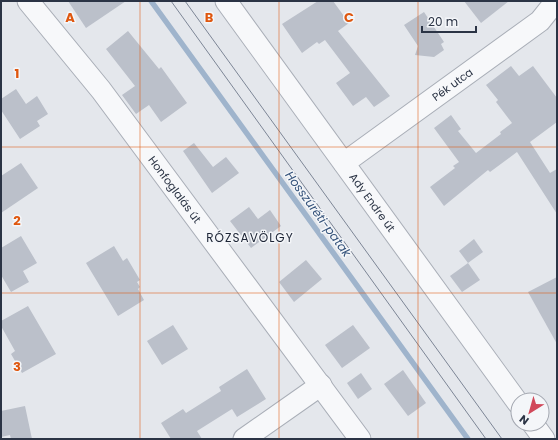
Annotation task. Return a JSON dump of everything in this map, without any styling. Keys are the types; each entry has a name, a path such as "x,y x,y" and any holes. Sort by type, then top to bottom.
{"street":[{"name":"Honfoglalás út","path":"28,1 101,90 321,384 360,439"},
{"name":"Ady Endre út","path":"226,1 510,393"},
{"name":"Pék utca","path":"344,163 540,21 556,3"},
{"path":"244,439 321,384"}],"building":[{"path":"68,1 126,1 86,28"},
{"path":"318,1 333,1 349,23 338,31 390,96 374,107 366,97 353,106 336,83 350,73 325,40 319,44 317,42 302,53 282,24"},
{"path":"464,1 509,1 481,23"},
{"path":"424,12 444,42 441,44 444,50 434,57 415,55 418,46 404,25"},
{"path":"128,31 159,69 161,67 187,103 161,122 149,105 136,114 122,95 135,86 106,49"},
{"path":"511,66 519,76 533,66 557,98 557,122 530,142 550,173 557,169 557,214 517,152 490,172 488,170 444,206 430,187 455,168 453,166 459,162 434,128 451,115 461,129 458,131 476,153 501,134 500,132 512,123 496,102 498,100 486,85"},
{"path":"16,89 26,104 37,96 48,114 37,121 40,126 20,139 1,110 1,99"},
{"path":"194,143 213,167 226,157 239,173 212,193 183,151"},
{"path":"21,163 38,188 1,213 1,176"},
{"path":"249,207 258,219 270,210 281,226 251,248 230,221"},
{"path":"21,236 37,263 23,271 29,282 11,292 1,275 1,248"},
{"path":"474,239 483,252 468,263 459,251"},
{"path":"114,246 123,261 127,258 140,280 137,282 140,287 138,289 144,300 118,316 86,263"},
{"path":"306,260 322,279 294,302 279,282"},
{"path":"468,263 480,280 462,292 450,276"},
{"path":"557,277 557,344 528,292"},
{"path":"28,306 56,354 22,373 11,354 15,351 1,326 1,321"},
{"path":"173,325 188,349 162,365 147,341"},
{"path":"353,325 370,348 342,368 325,345"},
{"path":"247,369 266,399 237,417 232,409 197,431 202,439 171,439 161,423 183,409 186,413 221,391 219,387"},
{"path":"403,370 426,403 408,416 384,384"},
{"path":"361,373 372,389 358,399 347,383"},
{"path":"25,406 32,439 11,439 10,435 1,437 1,411"}],"waterway":[{"name":"Hosszúréti-patak","path":"151,1 468,439"}],"tram line":[{"path":"171,1 486,439"},
{"path":"185,1 502,439"}],"district":[{"name":"RÓZSAVÖLGY","path":"250,238"}]}
